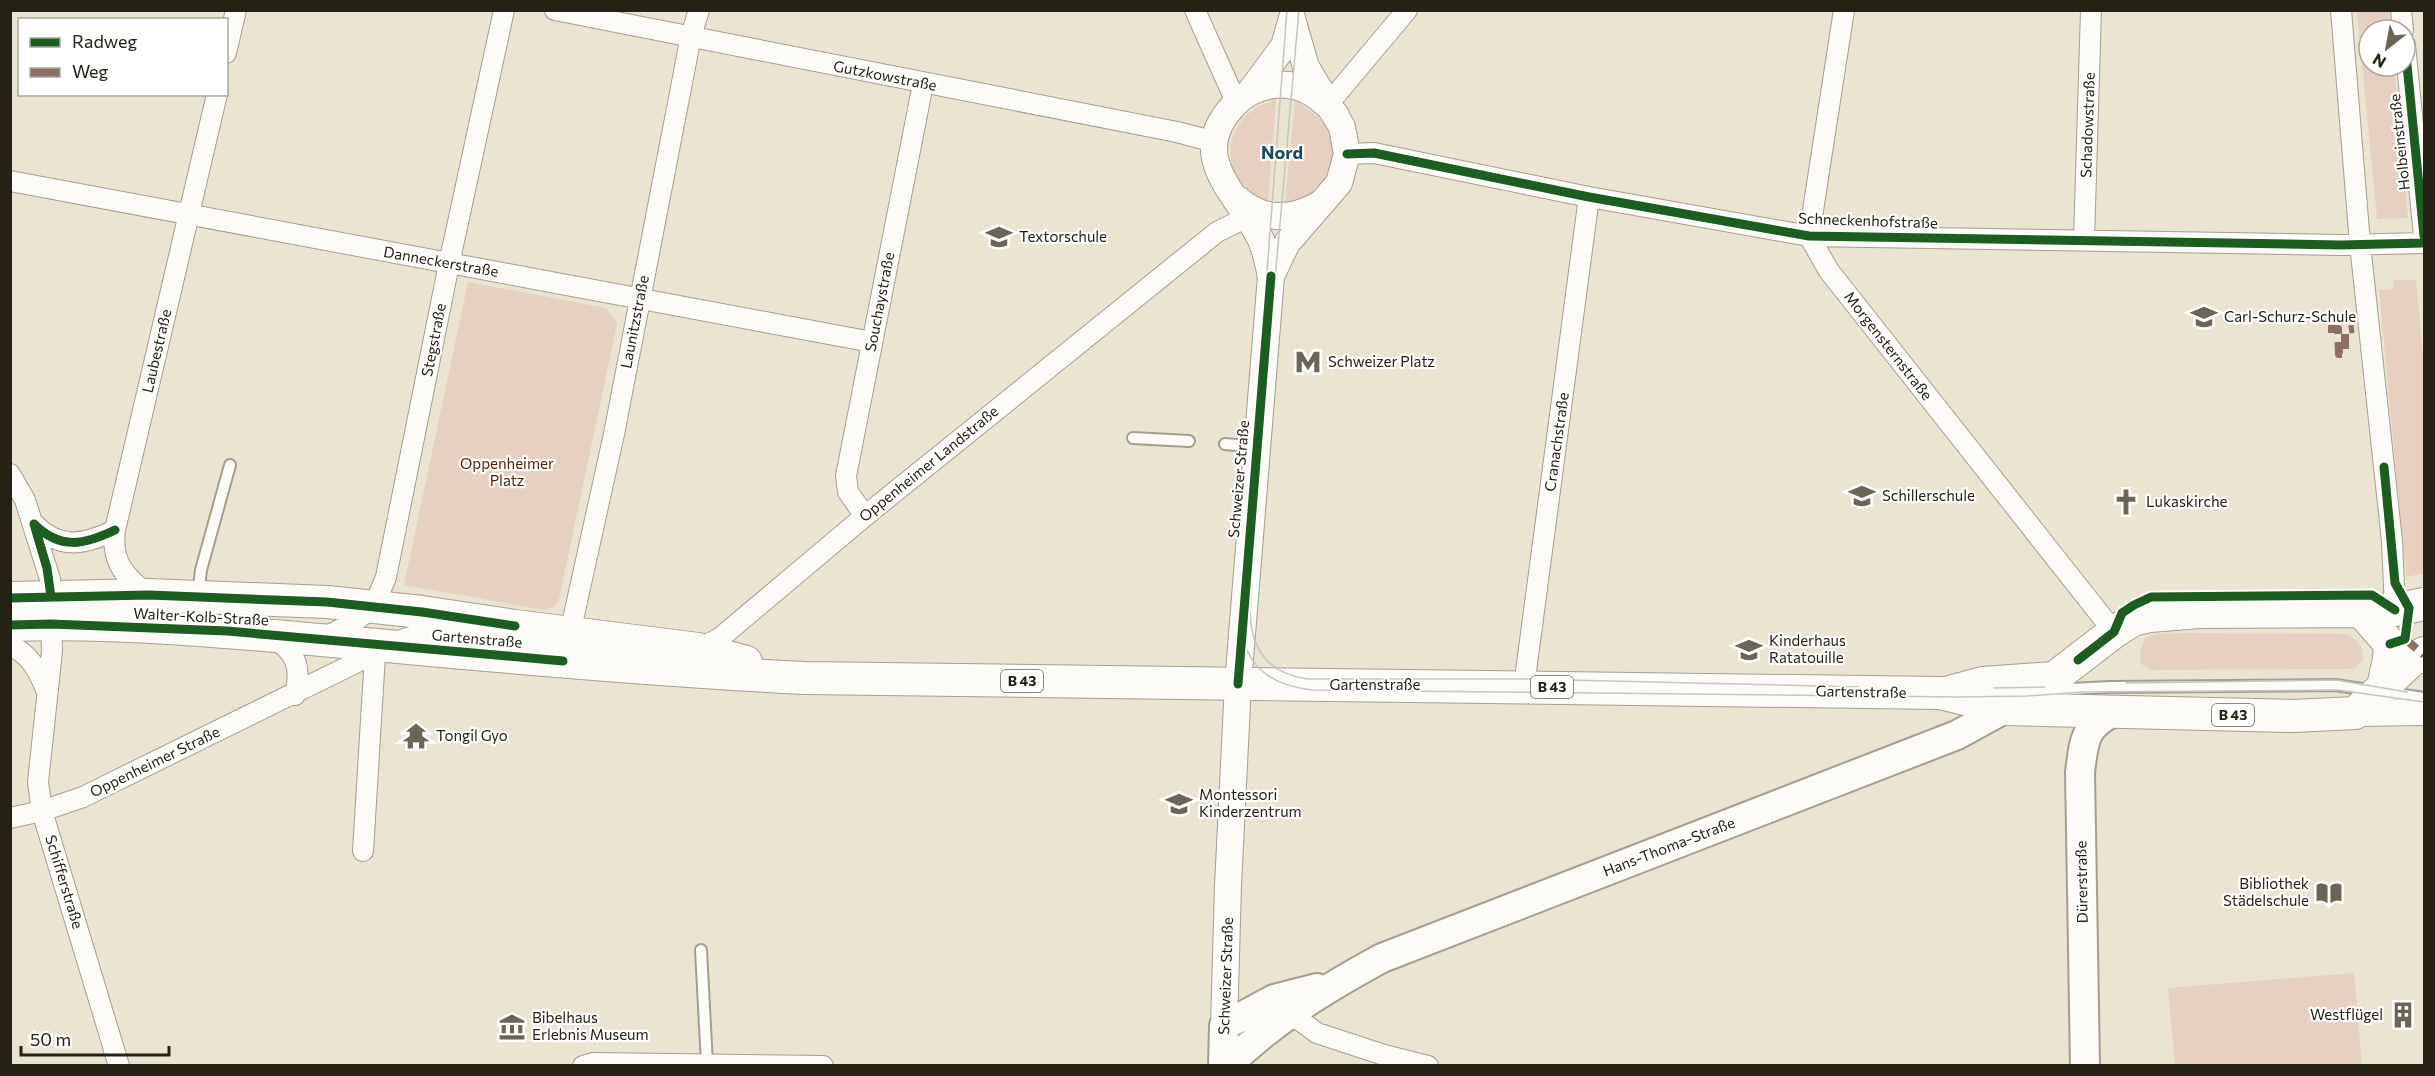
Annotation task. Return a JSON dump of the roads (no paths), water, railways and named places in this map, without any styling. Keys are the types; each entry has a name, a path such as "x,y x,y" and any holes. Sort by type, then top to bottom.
{"main road":[{"name":"Walter-Kolb-Straße","path":"10,625 51,611 149,595 374,606"},
{"name":"Walter-Kolb-Straße","path":"10,598 51,611 320,640 382,650"},
{"name":"Gartenstraße","path":"374,606 698,650 805,678"},
{"path":"2057,686 2081,684 2114,632 2133,620 2170,612 2361,611 2410,607"},
{"path":"2361,611 2390,644 2389,659 2373,696"},
{"name":"Gartenstraße","path":"382,650 591,663 702,673 805,678 1524,686 1946,694 2006,709 2112,713 2293,716 2373,696"},
{"path":"2373,696 2424,652"},
{"name":"Gartenstraße","path":"1946,694 1983,682 2057,686"},
{"path":"2057,686 2112,713"},
{"name":"Hans-Thoma-Straße","path":"1225,1065 1252,1041 1333,984 1382,958 1957,735 2057,686"},
{"name":"Dürerstraße","path":"2085,1065 2080,772 2084,742 2093,723 2112,713"},
{"name":"Hans-Thoma-Straße","path":"1224,1026 1274,999 1333,984"},
{"name":"Schweizer Straße","path":"1224,1026 1225,1065"}],"street":[{"path":"228,44 236,10"},
{"name":"Stegstraße","path":"320,640 354,622 374,606 387,577 449,264 504,10"},
{"name":"Gutzkowstraße","path":"555,10 1177,132 1215,142"},
{"name":"Launitzstraße","path":"570,633 614,434 691,36 699,10"},
{"path":"1195,10 1243,97"},
{"path":"1333,109 1407,10"},
{"path":"1809,236 1844,10"},
{"name":"Schadowstraße","path":"2084,240 2091,10"},
{"path":"2341,10 2360,244 2392,541 2410,607"},
{"path":"1271,276 1262,241 1219,175 1215,142 1222,120 1284,46 1292,15"},
{"path":"1271,276 1287,243 1339,183 1347,154 1346,140 1333,109 1306,67 1292,15"},
{"name":"Holbeinstraße","path":"2408,78 2424,236"},
{"name":"Souchaystraße","path":"865,516 848,492 846,476 923,84"},
{"path":"1243,97 1273,85 1292,86 1318,96 1333,109"},
{"name":"Laubestraße","path":"149,595 132,583 117,561 113,547 115,530 217,96"},
{"name":"Schneckenhofstraße","path":"1347,154 1374,153 1589,197 1809,236 2360,244"},
{"name":"Danneckerstraße","path":"10,182 872,342"},
{"path":"1230,192 1253,211 1271,216 1293,216 1318,205"},
{"name":"Cranachstraße","path":"1524,686 1589,197"},
{"name":"Oppenheimer Landstraße","path":"591,663 657,657 698,650 720,638 865,516 1217,231 1247,217"},
{"name":"Morgensternstraße","path":"1809,236 1829,271 2114,632"},
{"path":"2360,244 2424,243"},
{"name":"Schweizer Straße","path":"1224,1026 1238,684 1271,276"},
{"name":"Schifferstraße","path":"10,474 25,500 47,568 52,651 38,782 42,811 118,1065"},
{"path":"34,524 53,538 69,543 87,541 115,530"},
{"name":"Oppenheimer Straße","path":"10,818 42,811 84,797 382,650 420,634 514,626"},
{"path":"271,636 285,646 298,667 299,680 295,694"},
{"path":"10,645 33,664 48,694"},
{"path":"363,850 382,650"},
{"name":"Gartenstraße","path":"2373,696 2423,710"},
{"path":"1291,1014 1317,1033 1384,1055 1428,1065"},
{"path":"583,1065 593,1063 823,1065"}],"lane":[{"path":"1133,438 1189,441"},
{"path":"1225,444 1257,447"},
{"path":"198,597 201,570 230,465"},
{"path":"2057,686 2336,685 2373,696"},
{"path":"701,950 707,1064"}],"tram line":[{"path":"1287,10 1241,611 1242,628 1250,656 1268,676 1295,687 1312,690 1958,697 2082,692 2338,690 2424,702"},
{"path":"1299,10 1275,280 1250,609 1253,635 1263,656 1281,671 1307,679 1525,679 1859,687"},
{"path":"2126,683 2336,680 2407,692"},
{"path":"1994,688 2045,687"}],"place":[{"name":"Textorschule","path":"999,237"},
{"name":"Carl-Schurz-Schule","path":"2204,317"},
{"name":"Schweizer Platz","path":"1308,362"},
{"name":"Schillerschule","path":"1862,496"},
{"name":"Lukaskirche","path":"2126,502"},
{"name":"Kinderhaus Ratatouille","path":"1749,650"},
{"name":"Tongil Gyo","path":"416,736"},
{"name":"Montessori Kinderzentrum","path":"1179,804"},
{"name":"Bibliothek Städelschule","path":"2329,893"},
{"name":"Westflügel","path":"2403,1015"},
{"name":"Bibelhaus Erlebnis Museum","path":"512,1027"}],"district":[{"name":"Nord","path":"1282,153"}],"park label":[{"name":"Oppenheimer Platz","path":"507,472"}]}
